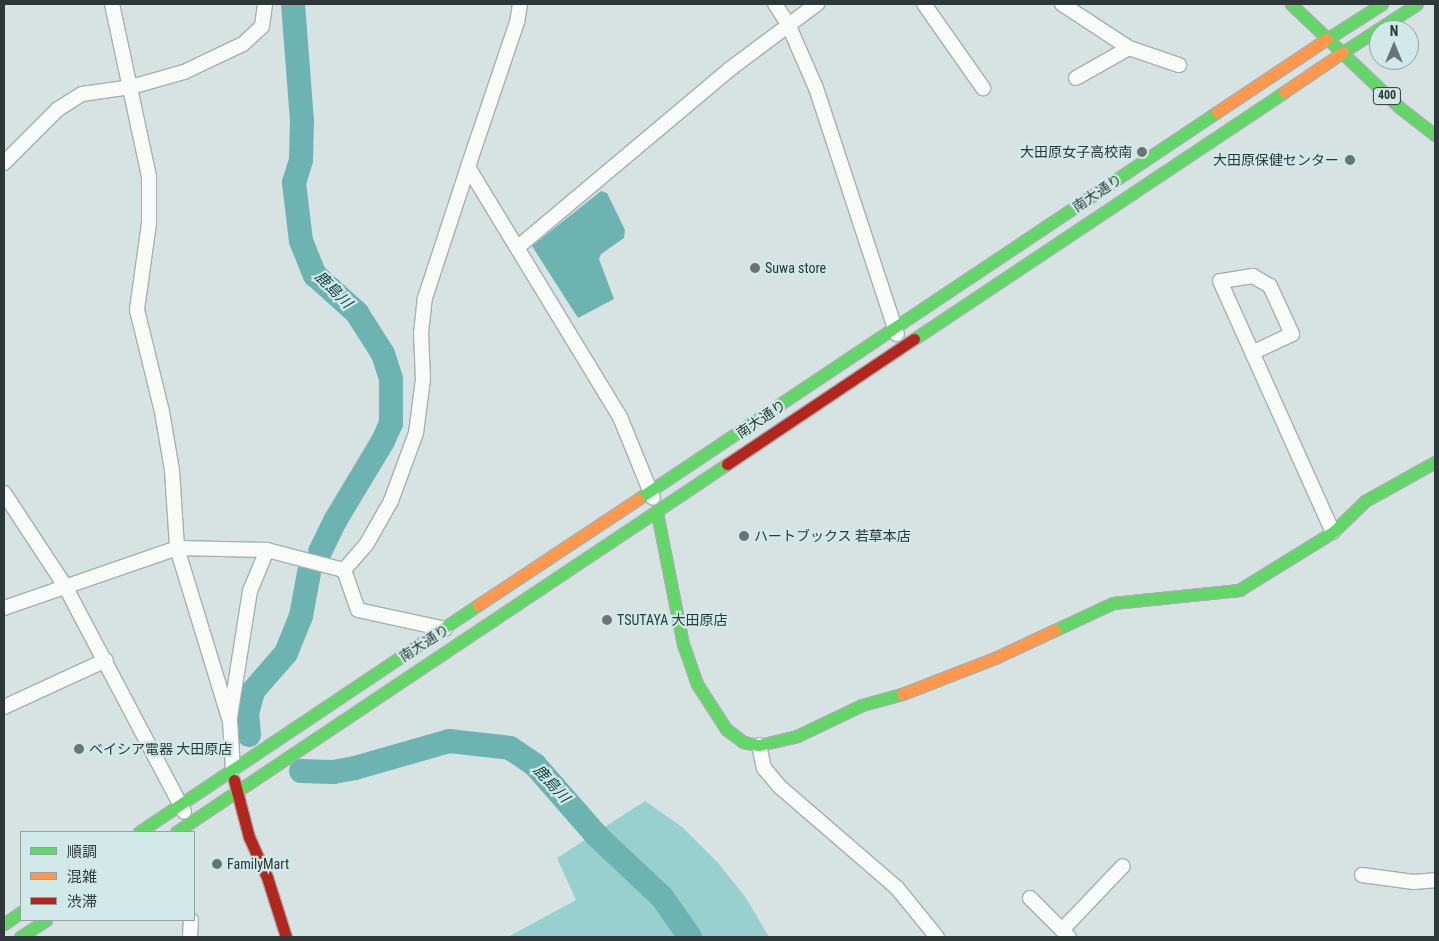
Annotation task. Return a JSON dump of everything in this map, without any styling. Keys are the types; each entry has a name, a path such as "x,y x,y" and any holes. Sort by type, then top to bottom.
{"main road":[{"name":"400","path":"1291,4 1399,107 1435,135"},
{"name":"南大通り","path":"140,831 1382,4"},
{"name":"南大通り","path":"179,831 191,827 236,793 657,513 902,346 1342,52 1417,4"},
{"path":"657,513 683,644 697,684 726,729 743,742 759,745 797,736 862,705 897,696 995,658 1113,603 1238,590 1333,532 1365,501 1435,462"},
{"path":"232,769 236,793 286,937"},
{"path":"4,924 20,913"},
{"path":"20,937 44,921"}],"street":[{"path":"112,4 149,177 150,223 137,310 162,412 172,470 177,548 230,721"},
{"path":"4,163 58,110 82,94 131,87 184,72 243,44 262,26 265,4"},
{"path":"344,570 366,545 391,501 416,433 422,379 422,334 425,298 517,22 520,4"},
{"path":"775,4 788,24 816,88 902,346"},
{"path":"518,248 730,69 817,4"},
{"path":"924,4 983,88"},
{"path":"1062,4 1129,48 1180,65"},
{"path":"1076,78 1129,48"},
{"path":"468,167 620,417 652,492 657,513"},
{"path":"1254,352 1292,334 1270,286 1253,276 1220,281 1254,352 1333,532"},
{"path":"4,493 65,586 106,660 191,827"},
{"path":"4,608 177,548 267,550 344,570"},
{"path":"232,769 230,721 250,591 267,550"},
{"path":"344,570 358,610 445,629"},
{"path":"4,708 106,660"},
{"path":"759,745 764,768 780,787 897,888 937,937"},
{"path":"1030,898 1066,934 1123,866"},
{"path":"1362,875 1414,882 1435,880"},
{"path":"190,937 191,921"}],"shaded area":[{"path":"601,191 607,193 625,230 624,238 601,254 599,259 614,299 578,318 532,246"},
{"path":"645,801 682,827 719,864 746,898 769,937 508,937 576,900 557,858"}],"waterway":[{"name":"鹿島川","path":"293,4 302,120 301,160 294,183 301,241 315,275 357,313 383,354 391,379 391,423 383,441 335,521 320,552"},
{"name":"鹿島川","path":"249,735 247,714 253,691 286,653 301,616 309,573"},
{"name":"鹿島川","path":"301,771 333,772 355,768 449,741 510,748 535,765 598,837 662,897 690,937"}],"traffic: fast":[{"path":"1291,4 1399,107 1435,135"},
{"path":"1327,39 1382,4"},
{"path":"1343,52 1417,4"},
{"path":"914,339 1284,92"},
{"path":"638,499 1217,112"},
{"path":"1055,630 1113,603 1239,590 1333,532 1365,501 1435,462"},
{"path":"177,831 727,464"},
{"path":"657,513 683,644 697,684 726,729 743,742 759,745 797,736 862,705 902,694"},
{"path":"140,831 478,605"},
{"path":"4,924 20,913"},
{"path":"20,937 44,921"}],"traffic: slow":[{"path":"1217,112 1327,39"},
{"path":"1284,92 1343,52"},
{"path":"478,605 638,499"},
{"path":"902,694 995,658 1055,630"}],"traffic: jam":[{"path":"727,464 914,339"},
{"path":"234,780 249,837 267,877 286,937"}],"place":[{"name":"大田原女子高校南","path":"1142,152"},
{"name":"大田原保健センター","path":"1350,160"},
{"name":"Suwa store","path":"755,268"},
{"name":"ハートブックス 若草本店","path":"744,536"},
{"name":"TSUTAYA 大田原店","path":"607,620"},
{"name":"ベイシア電器 大田原店","path":"79,749"},
{"name":"FamilyMart","path":"217,864"}]}
